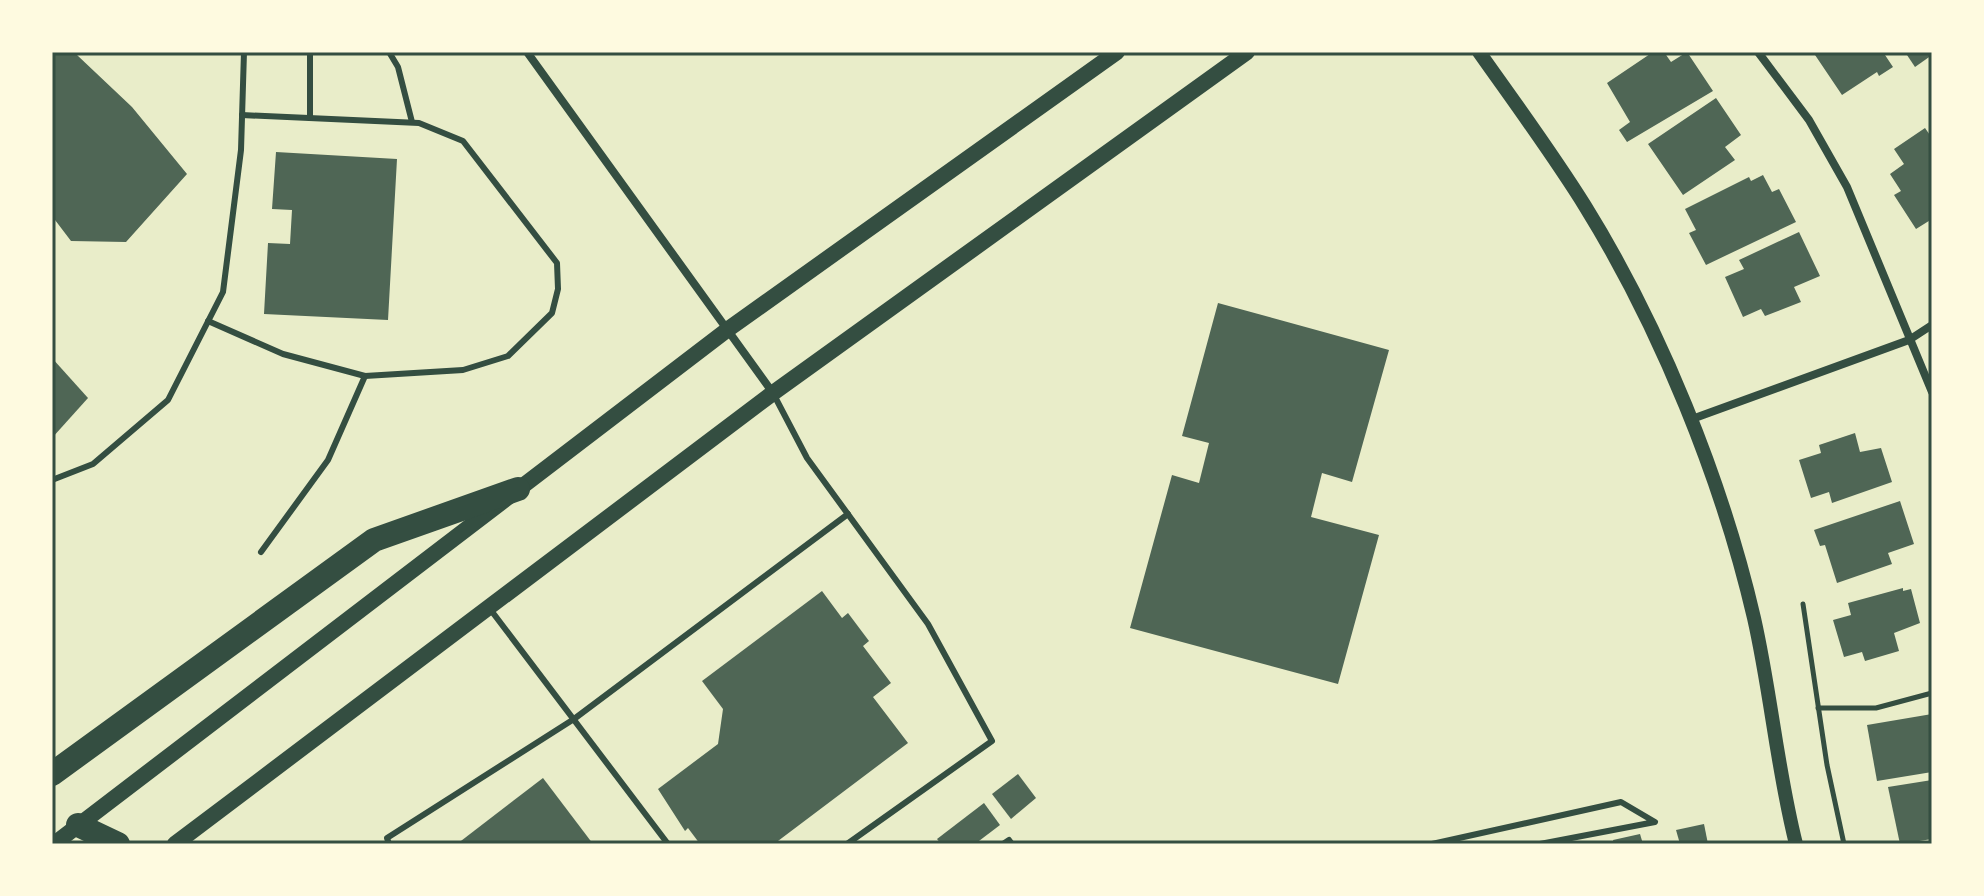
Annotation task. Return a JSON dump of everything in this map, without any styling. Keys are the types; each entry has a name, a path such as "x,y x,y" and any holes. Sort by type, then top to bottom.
{"highway":[{"path":"52,774 374,540 518,489"},
{"path":"78,825 118,844"}],"main road":[{"path":"54,844 727,330 1117,52"},
{"path":"175,844 773,393 1247,52"}],"street":[{"path":"527,52 773,393"},
{"path":"1479,52 1586,208 1622,272 1692,419 1723,504 1754,620 1777,767 1796,844"},
{"path":"1758,52 1809,120 1847,187 1932,392"},
{"path":"1692,419 1909,340 1932,325"}],"lane":[{"path":"52,480 93,464 168,400 223,292 241,150 244,52"},
{"path":"310,52 310,118"},
{"path":"389,52 398,67 412,122"},
{"path":"208,321 283,354 365,376 463,370 508,356 552,313 558,289 557,263 463,141 412,122 242,115"},
{"path":"261,552 328,460 365,376"},
{"path":"773,393 807,458 928,624 992,741 847,844"},
{"path":"389,844 387,838 574,719 848,514"},
{"path":"487,606 668,844"},
{"path":"1432,844 1621,802 1655,822 1540,844"},
{"path":"1003,844 1009,840 1012,844"}],"path":[{"path":"1803,604 1818,708 1844,844"},
{"path":"1818,708 1876,708 1932,693"}],"building":[{"path":"52,52 80,52 77,55 132,107 187,174 126,242 71,241 52,216"},
{"path":"1653,52 1664,52 1671,62 1687,52 1713,91 1627,142 1619,130 1630,122 1607,83"},
{"path":"1813,52 1883,52 1893,67 1879,76 1877,72 1842,95"},
{"path":"1905,52 1932,52 1932,55 1915,67"},
{"path":"1716,98 1741,135 1725,147 1735,160 1683,195 1648,144"},
{"path":"1925,128 1932,138 1932,219 1916,229 1894,195 1901,191 1890,174 1904,164 1894,149"},
{"path":"276,152 397,159 388,320 264,314 268,243 290,244 292,210 272,209"},
{"path":"1763,175 1772,192 1779,189 1796,222 1706,265 1689,233 1696,230 1685,209 1749,177 1751,181"},
{"path":"1799,232 1820,276 1794,287 1801,302 1765,316 1761,309 1743,317 1725,277 1744,269 1739,260"},
{"path":"1218,303 1389,350 1352,482 1322,473 1311,517 1379,535 1338,684 1130,628 1172,475 1199,483 1209,443 1182,436"},
{"path":"52,358 88,398 52,438"},
{"path":"1855,433 1860,452 1881,448 1892,482 1832,503 1829,492 1811,498 1799,460 1821,453 1819,445"},
{"path":"1900,501 1914,544 1888,553 1892,564 1837,583 1825,545 1820,546 1814,530"},
{"path":"1903,588 1903,591 1911,589 1920,623 1894,633 1899,651 1865,661 1862,652 1844,657 1833,620 1851,615 1848,603"},
{"path":"822,591 842,618 848,613 869,641 863,646 891,683 873,697 908,743 774,844 700,844 688,828 685,831 658,789 718,744 723,709 702,681"},
{"path":"1932,714 1932,772 1877,781 1867,725"},
{"path":"1018,774 1036,798 1011,819 992,794"},
{"path":"543,778 593,844 457,844"},
{"path":"1932,780 1932,839 1900,844 1888,787"},
{"path":"984,803 1000,825 975,844 941,844 937,839"},
{"path":"1704,824 1708,844 1680,844 1676,830"},
{"path":"1640,834 1643,844 1614,844 1613,840"}]}
